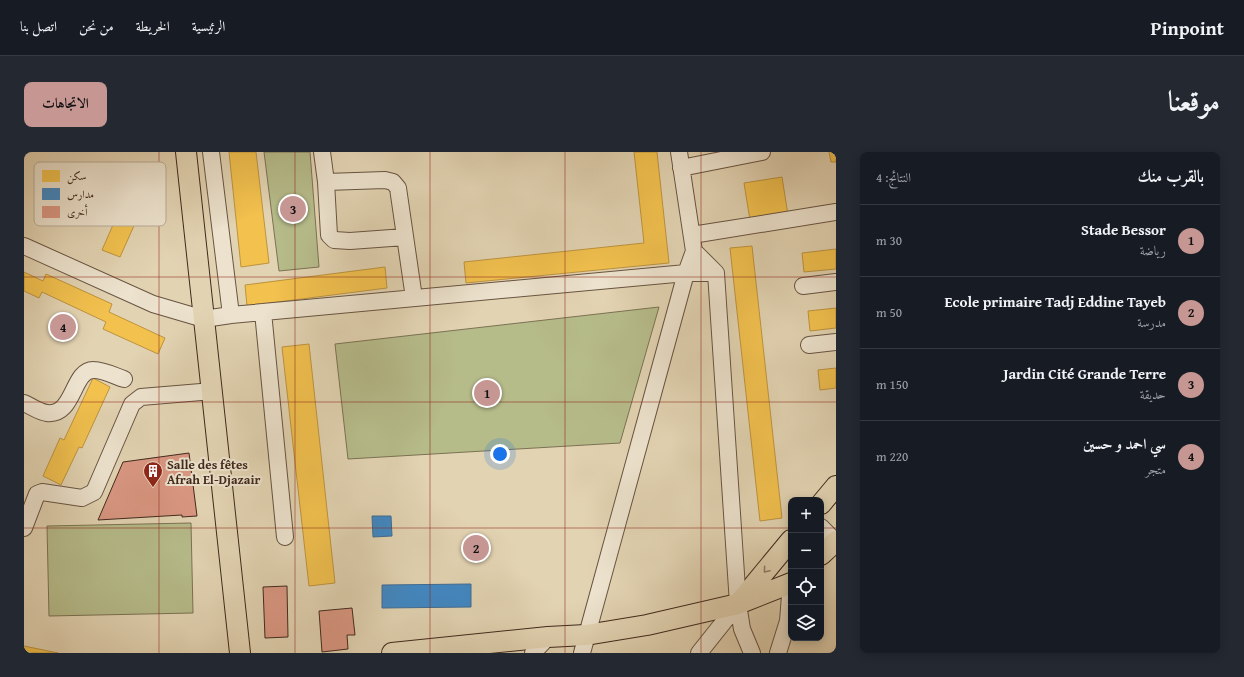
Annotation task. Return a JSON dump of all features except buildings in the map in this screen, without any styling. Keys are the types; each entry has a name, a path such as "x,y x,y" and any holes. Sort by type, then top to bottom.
{"main road":[{"path":"186,152 213,391 240,653"},
{"path":"824,500 836,486"},
{"path":"824,552 836,541"},
{"path":"738,604 788,544"},
{"path":"392,653 548,636 584,644 647,625 738,604 788,584"}],"street":[{"path":"211,152 231,315"},
{"path":"322,152 330,235 334,240 350,241 405,237"},
{"path":"584,644 693,243 679,152"},
{"path":"681,168 753,153"},
{"path":"326,182 385,180 393,182 398,188 414,298"},
{"path":"693,243 836,212"},
{"path":"693,243 716,273 738,604 742,629 752,653"},
{"path":"24,246 153,304 204,319 231,315 686,273 716,273"},
{"path":"803,286 836,282"},
{"path":"263,312 285,537"},
{"path":"809,345 836,342"},
{"path":"24,403 46,413 55,413 65,407 81,378 87,372 93,370 124,379"},
{"path":"24,528 37,494 42,492 82,498 94,492 132,404 136,400 141,397 213,391"},
{"path":"824,530 836,541"},
{"path":"699,653 738,604"},
{"path":"778,653 788,621 789,605"},
{"path":"533,653 548,636"}],"green space":[{"path":"264,152 310,152 319,267 279,271"},
{"path":"659,307 620,443 348,459 335,344"},
{"path":"191,523 193,613 49,616 47,526"}],"place":[{"name":"Jardin Cité Grande Terre","path":"293,209"},
{"name":"سي احمد و حسين","path":"63,327"},
{"name":"Stade Bessor","path":"487,393"},
{"name":"Salle des fêtes Afrah El-Djazair","path":"153,488"},
{"name":"Ecole primaire Tadj Eddine Tayeb","path":"476,548"}]}
